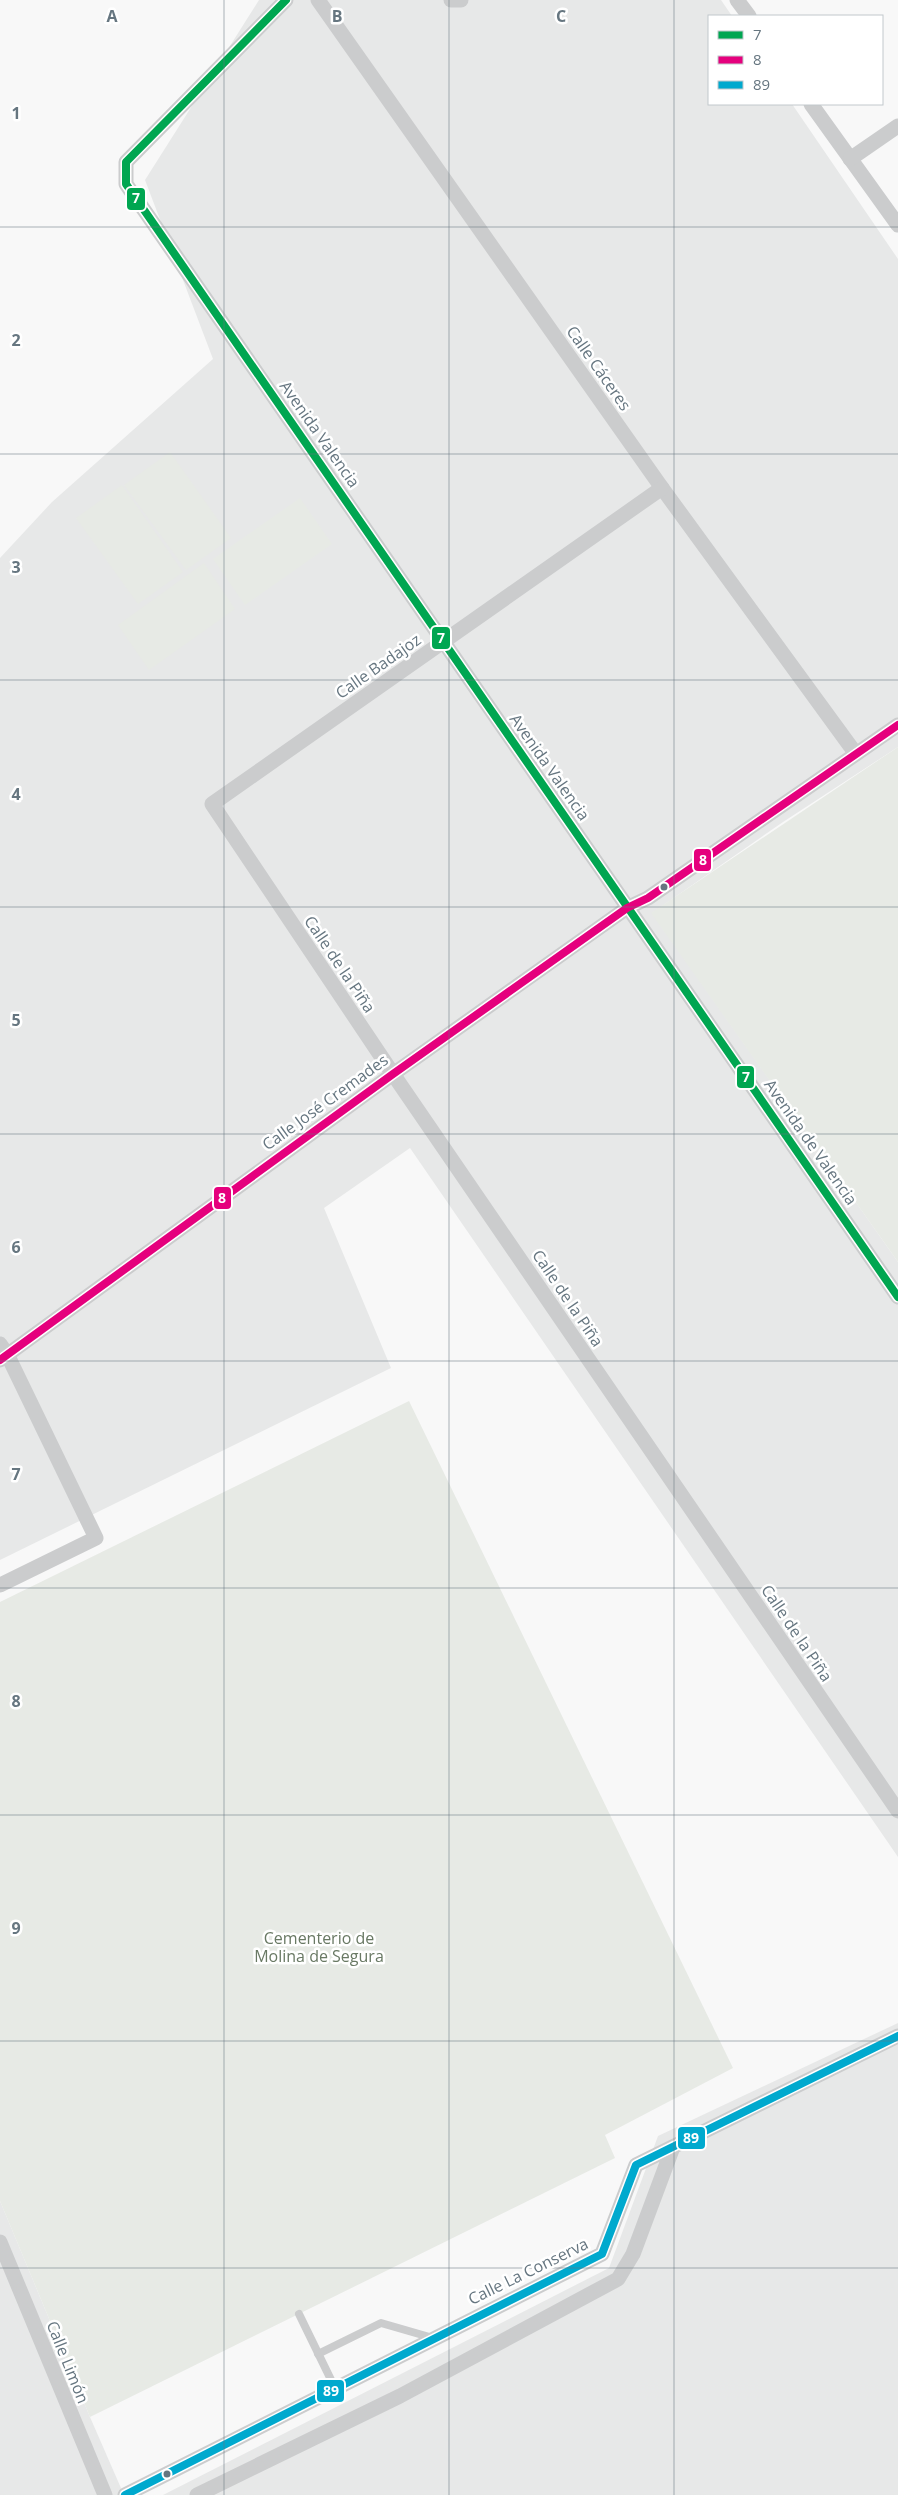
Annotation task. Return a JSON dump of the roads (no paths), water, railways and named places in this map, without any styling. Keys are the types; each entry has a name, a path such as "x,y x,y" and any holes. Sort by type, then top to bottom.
{"street":[{"name":"Avenida Valencia","path":"286,0 126,162 126,184 627,908"},
{"name":"Calle Cáceres","path":"318,0 662,488 856,754"},
{"path":"451,0 461,0"},
{"path":"737,0 748,15"},
{"path":"812,105 898,225"},
{"path":"850,158 898,126"},
{"name":"Calle Badajoz","path":"212,804 662,488"},
{"name":"Calle José Cremades","path":"2,1353 627,908 648,898 898,725"},
{"name":"Calle de la Piña","path":"212,804 393,1074 898,1811"},
{"name":"Avenida de Valencia","path":"627,908 898,1297"},
{"path":"0,1586 96,1538 2,1353"},
{"name":"Calle La Conserva","path":"125,2495 602,2254 636,2165 898,2036"},
{"path":"197,2495 400,2396 618,2279 633,2254 673,2147"},
{"name":"Calle Limón","path":"0,2242 104,2495"}],"lane":[{"path":"299,2314 335,2388"},
{"path":"318,2354 381,2323 433,2338"}],"park label":[{"name":"Cementerio de Molina de Segura","path":"319,1947"}]}
